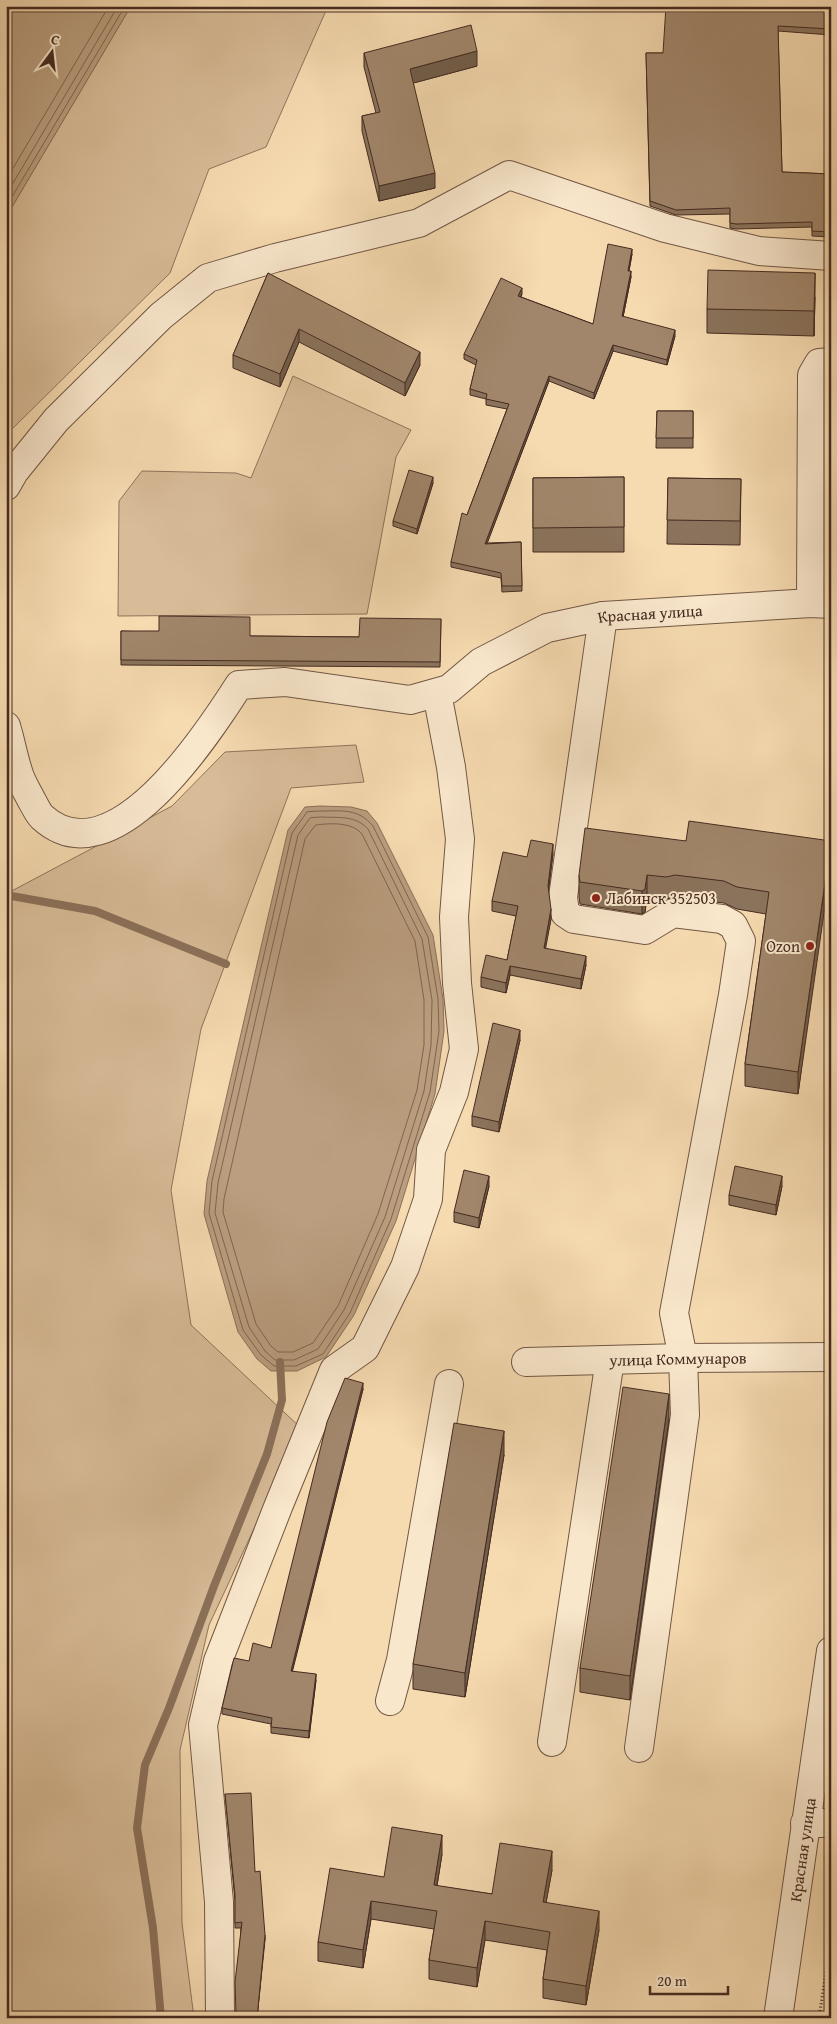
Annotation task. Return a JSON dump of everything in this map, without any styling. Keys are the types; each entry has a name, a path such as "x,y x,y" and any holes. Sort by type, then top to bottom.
{"street":[{"path":"6,486 14,472 56,420 161,316 208,278 275,258 419,222 509,175 665,228 758,251 831,256"},
{"path":"821,603 812,375 819,363 831,362"},
{"name":"Красная улица","path":"6,726 20,778 41,816 67,832 91,834 126,818 173,776 217,719 239,685 285,682 410,700 449,689 481,662 547,628 602,616 821,603"},
{"path":"602,616 563,897 565,913 574,920 645,930 673,913 722,919 733,925 741,941 734,995 674,1312 683,1358 686,1415 639,1748"},
{"path":"220,2018 219,1902 203,1725 218,1661 278,1506 334,1370 365,1348 405,1267 428,1199 431,1150 454,1092 464,1049 457,983 454,917 460,839 452,766 437,693"},
{"name":"улица Коммунаров","path":"526,1362 831,1357"},
{"path":"552,1742 610,1360"},
{"path":"390,1701 401,1660 449,1384"},
{"name":"Красная улица","path":"778,2018 818,1823 831,1651"}],"path":[{"path":"819,2018 831,1938"}],"shaded area":[{"path":"131,6 328,6 266,147 209,169 170,273 6,435 6,217"},
{"path":"293,376 411,430 396,457 367,614 118,616 119,501 142,471 236,473 251,478"},
{"path":"356,745 364,782 291,788 201,1029 171,1190 191,1325 301,1428 209,1625 180,1750 182,1923 194,2018 6,2018 6,894 172,806 225,752"}],"water":[{"path":"6,6 131,6 6,217"},
{"path":"305,807 351,807 367,811 377,823 433,935 443,999 444,1031 435,1094 396,1221 354,1315 326,1357 297,1371 271,1371 257,1359 238,1332 204,1214 207,1181 288,830"}],"building":[{"path":"666,6 831,6 831,29 778,26 782,172 831,174 831,232 812,231 812,222 730,223 730,208 676,210 650,201 646,53 663,53"},
{"path":"471,25 477,51 410,69 435,173 379,186 362,116 380,112 364,53"},
{"path":"608,244 632,249 628,271 631,271 622,316 675,330 667,360 613,345 594,393 549,376 485,544 521,542 522,586 502,586 501,573 451,562 462,513 467,515 509,404 486,399 487,394 470,389 477,360 464,354 501,278 522,288 518,296 593,324"},
{"path":"708,270 815,273 814,311 707,309"},
{"path":"268,273 420,352 405,383 299,329 280,374 233,355"},
{"path":"657,411 693,411 693,438 656,438"},
{"path":"409,470 433,477 417,529 393,521"},
{"path":"624,477 624,527 533,528 533,478"},
{"path":"668,478 741,479 740,521 667,520"},
{"path":"159,616 250,617 250,636 359,637 360,618 441,619 440,662 121,660 121,631 159,631"},
{"path":"689,821 831,841 798,1072 745,1064 769,892 737,887 724,881 675,875 666,877 647,875 645,889 642,891 580,882 579,875 585,828 686,841"},
{"path":"531,840 553,844 548,886 551,909 544,948 586,956 581,979 510,966 506,983 481,977 486,955 507,960 518,906 492,901 503,852 527,857"},
{"path":"493,1023 520,1030 499,1122 472,1116"},
{"path":"735,1166 782,1176 776,1205 729,1195"},
{"path":"464,1170 489,1176 479,1218 454,1212"},
{"path":"345,1378 363,1383 291,1671 316,1674 309,1731 271,1727 272,1718 222,1708 234,1658 249,1661 253,1643 271,1648 327,1422"},
{"path":"623,1387 669,1394 630,1676 580,1668"},
{"path":"454,1423 504,1431 465,1673 413,1664"},
{"path":"251,1793 255,1872 260,1871 265,1935 257,2018 233,2018 236,2013 235,1982 242,1922 235,1923 235,1895 225,1794"},
{"path":"392,1827 442,1835 434,1885 492,1894 500,1843 552,1851 543,1902 599,1911 586,1986 543,1979 550,1932 485,1921 477,1968 429,1960 437,1911 371,1901 363,1950 318,1942 330,1868 384,1877"}],"waterway":[{"path":"6,895 95,911 226,964"},
{"path":"161,2018 153,1928 137,1828 145,1765 169,1708 214,1586 267,1454 282,1400 280,1362"}],"place":[{"name":"Лабинск 352503","path":"596,898"},
{"name":"Ozon","path":"810,946"}]}
